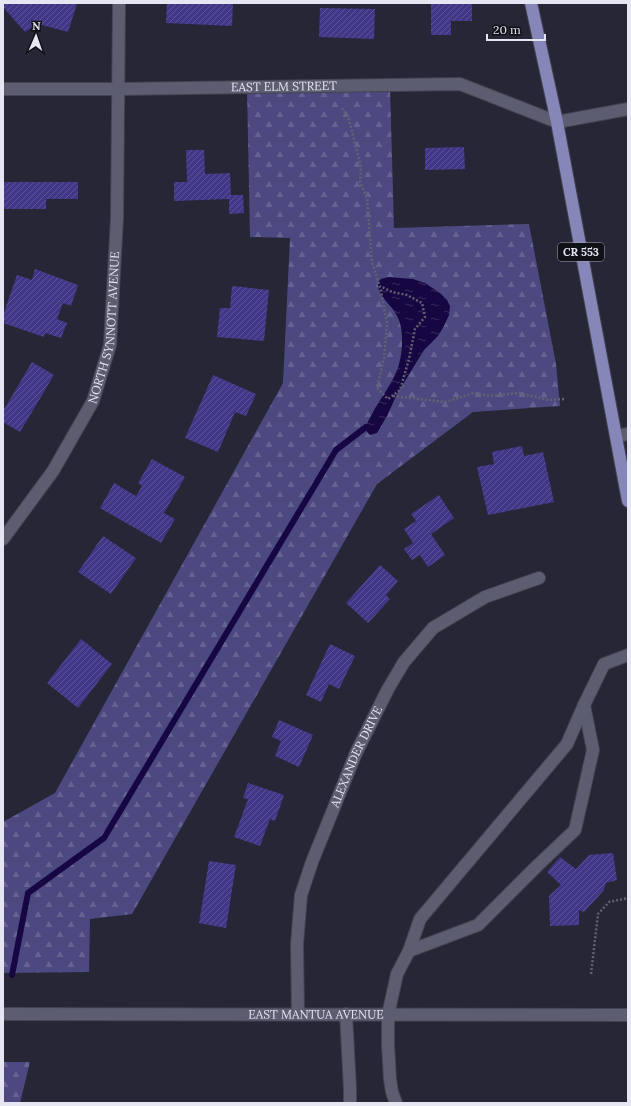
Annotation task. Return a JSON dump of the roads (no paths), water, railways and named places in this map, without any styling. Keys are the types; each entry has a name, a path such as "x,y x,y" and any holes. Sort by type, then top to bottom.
{"main road":[{"name":"CR 553","path":"531,3 557,122 628,501"}],"street":[{"name":"NORTH SYNNOTT AVENUE","path":"3,539 53,470 93,400 110,345 117,218 119,3"},
{"name":"EAST ELM STREET","path":"3,89 119,89 460,84 557,122"},
{"path":"557,122 628,109"},
{"path":"616,436 628,434"},
{"name":"ALEXANDER DRIVE","path":"298,1014 297,944 301,895 312,862 356,753 388,689 404,662 433,628 485,597 539,578"},
{"path":"396,1103 392,1092 390,1079 388,1015 397,974 409,951 420,919 567,744 604,664 628,655"},
{"path":"409,951 478,925 575,830 593,750 584,705"},
{"name":"EAST MANTUA AVENUE","path":"3,1014 628,1015"},
{"path":"346,1014 350,1103"}],"water":[{"path":"388,277 413,279 425,283 440,293 447,300 450,306 449,315 438,336 424,350 397,394 377,433 370,435 366,429 367,425 374,410 395,376 401,353 402,333 399,321 394,311 382,296 378,287 378,282 381,279"}],"waterway":[{"path":"12,975 28,893 104,838 336,450 366,427"}]}
